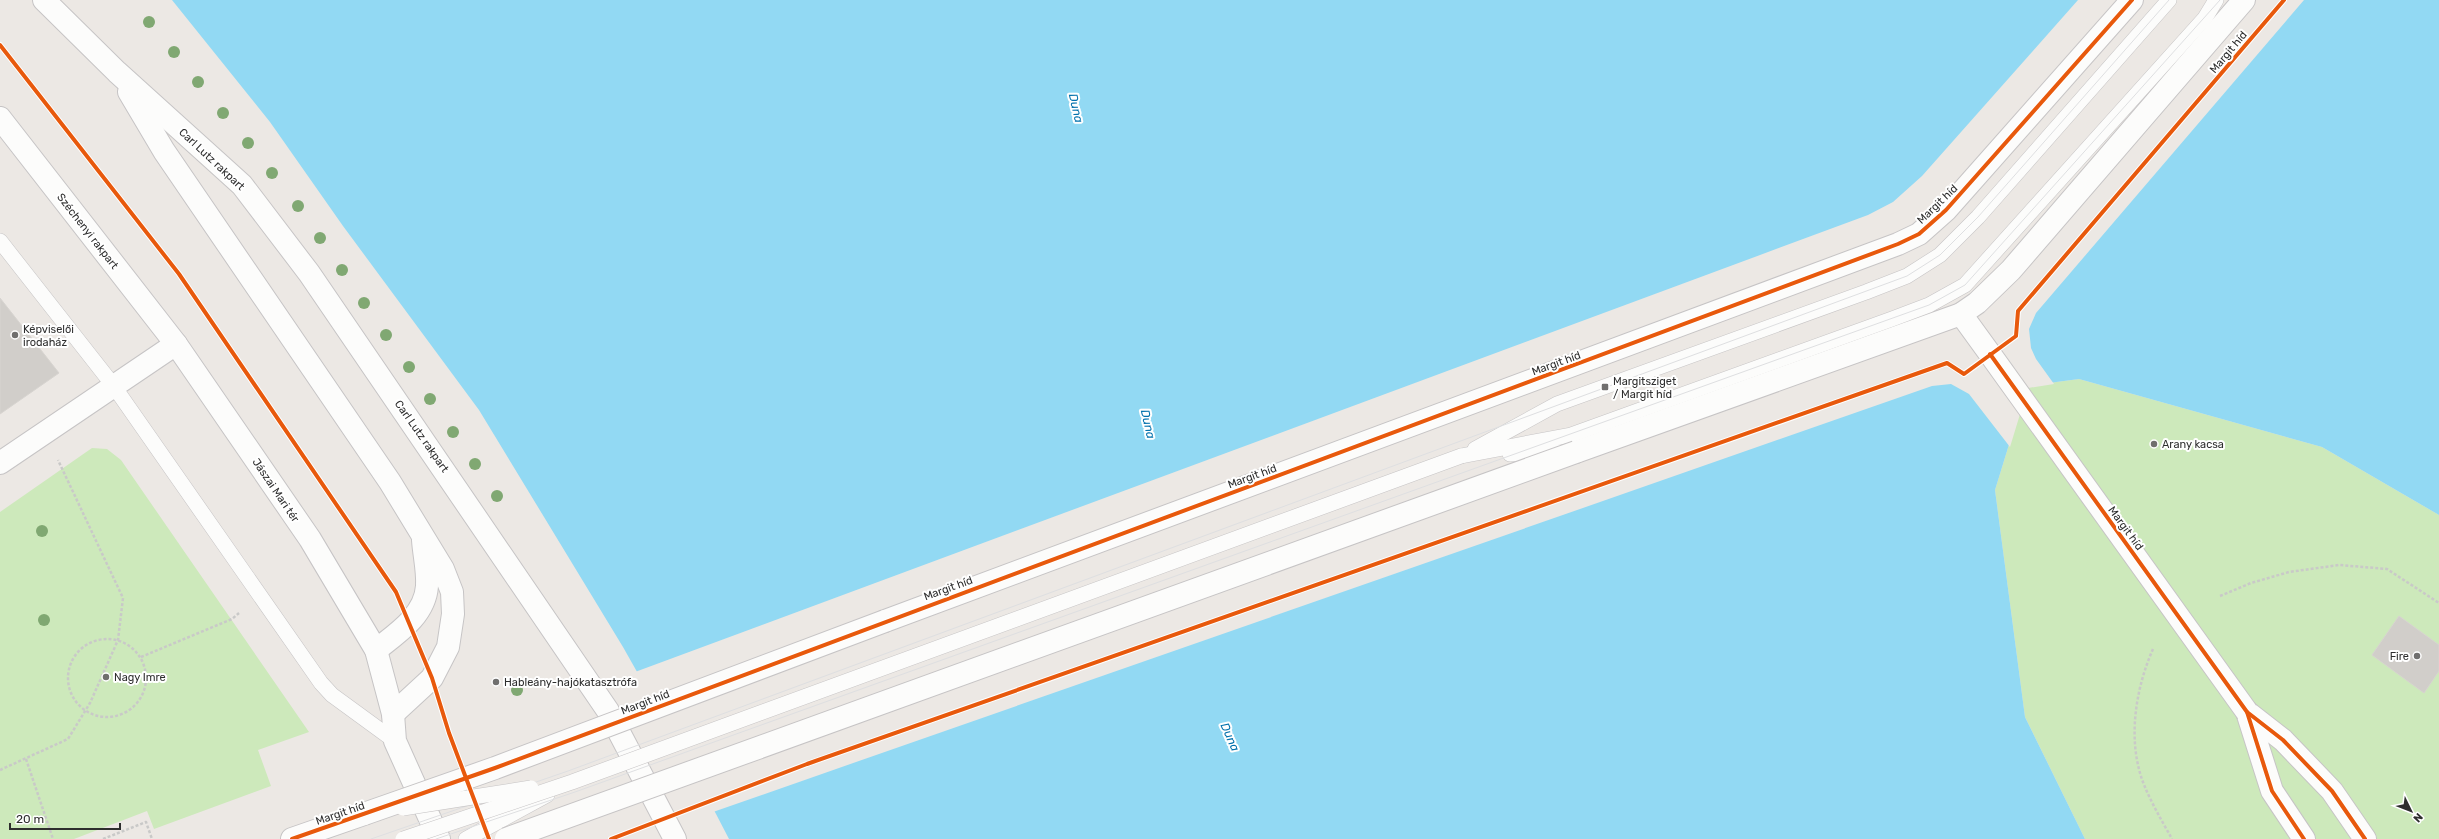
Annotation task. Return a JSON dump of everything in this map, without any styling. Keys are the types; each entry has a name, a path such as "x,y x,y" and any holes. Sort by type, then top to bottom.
{"main road":[{"path":"44,0 117,72 164,151 385,476 444,569 452,592 453,614 448,646 432,678 393,714"},
{"name":"Margit híd","path":"292,839 495,768 1898,244 1919,234 1946,210 2132,0"},
{"name":"Margit híd","path":"506,839 1962,314 1977,303 2011,270 2244,0"},
{"name":"Carl Lutz rakpart","path":"117,72 242,185 309,273 608,711 674,839"},
{"name":"Széchenyi rakpart","path":"0,118 176,344"},
{"name":"Margit híd","path":"1962,314 2247,712"},
{"path":"0,463 113,385 176,344"},
{"name":"Jászai Mari tér","path":"176,344 310,539 376,650 393,714 395,741 439,839"},
{"path":"376,650 409,624 422,602 427,587 422,534"},
{"path":"2247,712 2272,790 2304,839"},
{"path":"2247,712 2283,740 2332,791 2365,839"}],"lane":[{"name":"Margit híd","path":"403,839 572,782 1461,456 1557,404 1907,276 1940,255 1978,217 2169,0"},
{"name":"Margit híd","path":"1461,456 1571,435 1929,305 1965,285 2199,24 2216,0"},
{"path":"0,240 113,385 259,596 332,695 395,741"},
{"name":"Margit híd","path":"1461,456 1576,452"},
{"name":"Margit híd","path":"364,814 572,782"},
{"name":"Margit híd","path":"466,839 572,782"}],"path":[{"path":"0,770 68,739 85,712 118,640 123,598 81,512 61,465 42,434"},
{"path":"2220,596 2251,583 2289,572 2339,565 2386,569 2439,603"},
{"path":"141,657 232,619 259,596"},
{"path":"99,639 118,640 131,646 141,657 147,678 141,698 126,713 105,718 85,712 72,698 67,680 71,661 83,647 99,639"},
{"path":"2153,649 2144,670 2134,729 2139,770 2172,839"},
{"path":"26,759 53,839"},
{"path":"103,839 146,822 152,839"}],"green space":[{"path":"2079,379 2322,447 2439,515 2439,839 2085,839 2025,717 1995,490 2027,386"},
{"path":"92,448 107,449 121,460 309,732 258,750 271,786 154,829 147,811 74,839 0,839 0,512"}],"water":[{"name":"Duna","path":"172,0 2439,0 2439,515 2322,447 2079,379 2027,386 1995,490 2025,717 2085,839 729,839 702,787 623,647 479,410 343,226 270,122"}],"pier":[{"path":"2078,0 2304,0 2036,313 2029,329 2031,348 2036,359 2054,384 2028,388 2010,447 1969,394 1951,384 1932,386 713,812 635,672 1868,215 1893,202 1922,176"}],"building":[{"name":"Képviselői irodaház","path":"0,298 59,373 0,414"},
{"path":"2399,616 2439,645 2439,671 2424,693 2372,655"}],"tram line":[{"path":"371,839 568,771 1907,276 1940,255 1978,217 2169,0"},
{"path":"436,839 575,792 1929,305 1965,285 2220,0"}],"cycle path":[{"path":"292,839 495,768 1898,244 1919,234 1946,210 2132,0"},
{"path":"611,839 807,764 1947,363 1964,374 2016,336 2018,311 2284,0"},
{"path":"0,45 179,274 396,592 432,678 449,733 489,839"},
{"path":"1990,354 2247,712 2283,740 2332,791 2365,839"},
{"path":"2247,712 2272,791 2304,839"}],"place":[{"name":"Képviselői irodaház","path":"15,335"},
{"name":"Margitsziget / Margit híd","path":"1605,387"},
{"name":"Arany kacsa","path":"2154,444"},
{"name":"Fire","path":"2417,656"},
{"name":"Nagy Imre","path":"106,677"},
{"name":"Hableány-hajókatasztrófa","path":"496,682"}]}
